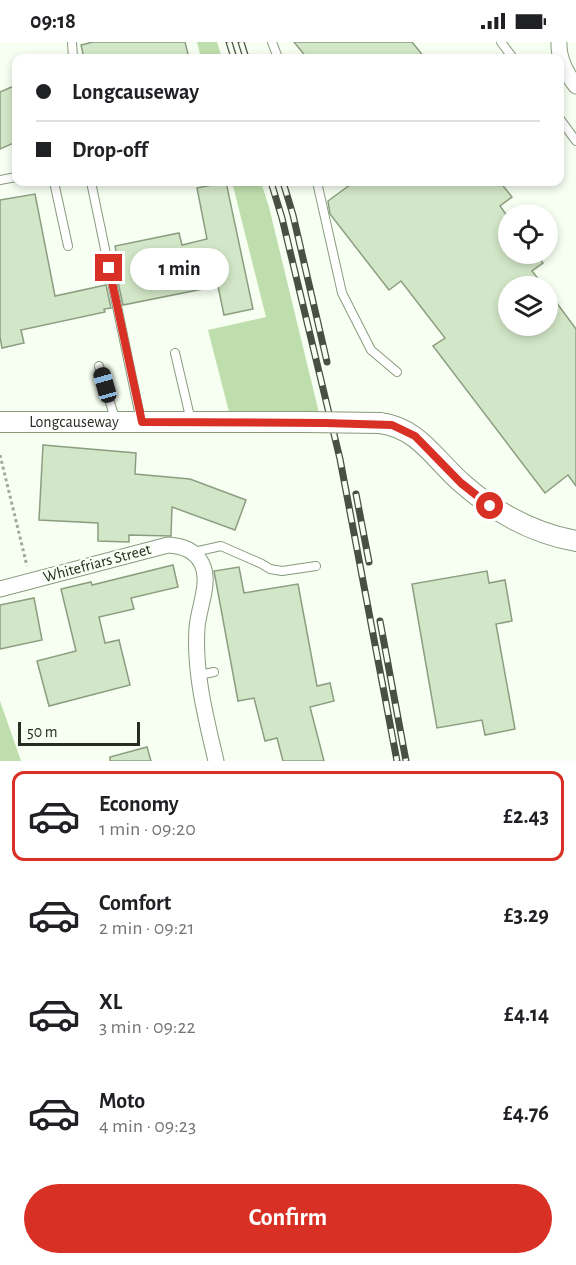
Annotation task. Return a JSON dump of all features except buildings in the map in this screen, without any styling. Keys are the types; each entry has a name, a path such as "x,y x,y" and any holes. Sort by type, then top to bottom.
{"street":[{"path":"564,67 576,86"},
{"name":"Longcauseway","path":"0,422 306,422 392,425 415,436 461,483 512,520 550,535 576,541"},
{"name":"Whitefriars Street","path":"0,589 168,545 180,546 194,552"},
{"path":"194,552 203,565 206,580 197,628 207,673 202,698 216,761"}],"lane":[{"path":"564,124 576,141"},
{"path":"55,186 68,246"},
{"path":"92,186 142,422"},
{"path":"317,186 342,293 371,350 397,372"},
{"path":"175,353 191,422"},
{"path":"99,366 116,422"},
{"path":"194,552 221,546 270,569 282,571 316,566"}],"path":[{"path":"0,455 30,581"}],"green space":[{"path":"197,42 217,42 221,54 200,54"},
{"path":"233,186 262,186 319,413 229,412 208,330 266,317"},
{"path":"0,701 21,761 0,761"}],"railway":[{"path":"229,42 233,54"},
{"path":"241,42 245,54"},
{"path":"272,186 340,459 397,761"},
{"path":"284,186 327,362"},
{"path":"356,494 369,562"},
{"path":"380,621 406,761"}],"route":[{"path":"109,268 142,422 380,423 392,425 415,436 461,483 490,506"}]}
